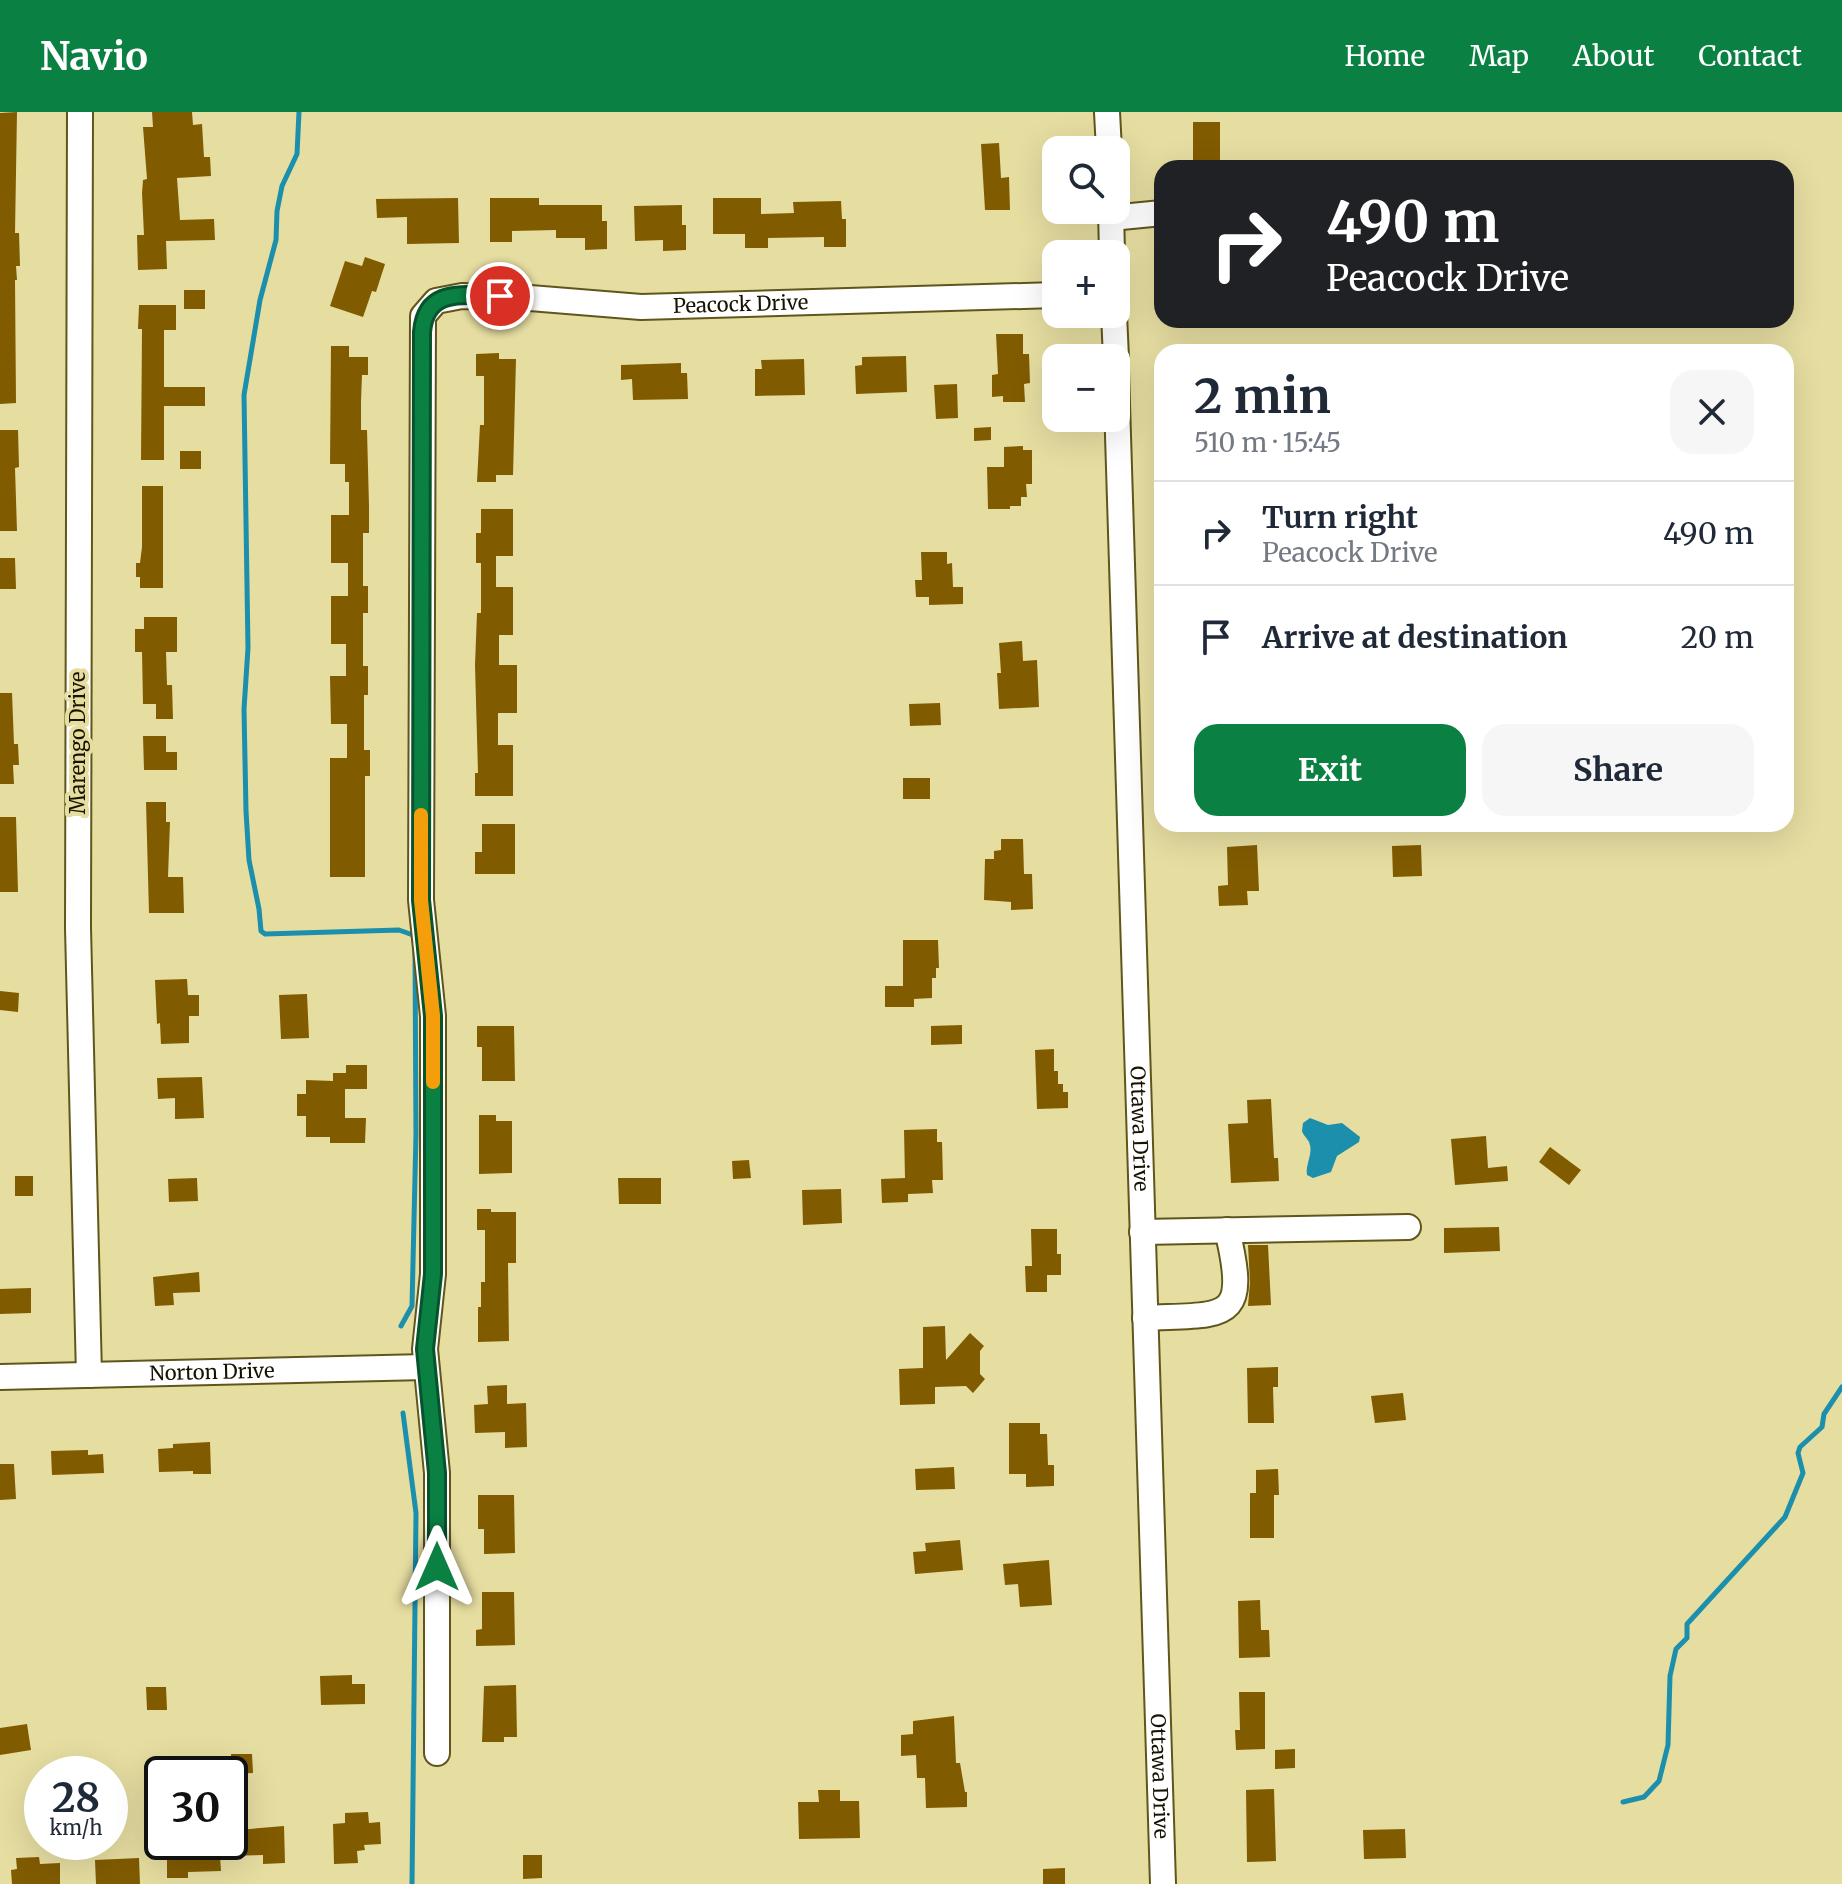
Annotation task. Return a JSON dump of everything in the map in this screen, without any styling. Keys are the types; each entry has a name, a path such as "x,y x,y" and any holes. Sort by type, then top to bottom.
{"street":[{"name":"Marengo Drive","path":"80,112 78,928 89,1375"},
{"path":"1107,112 1108,136"},
{"path":"1130,214 1154,213"},
{"name":"Peacock Drive","path":"426,1367 433,1274 433,1016 421,900 423,316 429,307 442,298 462,296 641,307 1042,295"},
{"name":"Ottawa Drive","path":"1118,432 1163,1884"},
{"path":"1142,1232 1408,1227"},
{"path":"1145,1318 1219,1313 1231,1303 1236,1277 1227,1230"},
{"name":"Norton Drive","path":"0,1377 426,1367"},
{"path":"426,1367 437,1473 437,1753"}],"water":[{"path":"1310,1118 1328,1125 1342,1123 1360,1137 1359,1142 1337,1156 1331,1172 1313,1178 1307,1175 1310,1146 1302,1131 1303,1123"}],"building":[{"path":"17,112 15,233 19,233 20,266 16,266 15,280 16,403 0,404 0,113"},
{"path":"152,112 192,112 193,125 202,124 204,157 210,157 211,176 177,178 180,220 214,219 215,240 166,241 167,269 138,270 137,235 144,235 142,193 143,180 147,179 143,127 153,127"},
{"path":"1193,122 1220,122 1220,160 1193,160"},
{"path":"999,143 1001,178 1009,177 1010,210 985,210 981,144"},
{"path":"458,198 459,243 407,244 407,217 377,218 376,199"},
{"path":"490,198 539,198 539,205 602,205 602,221 607,221 607,249 585,250 585,238 556,238 556,230 512,231 512,242 490,242"},
{"path":"713,198 761,198 761,214 794,213 793,202 841,201 842,219 846,219 846,247 824,247 824,237 768,238 768,248 745,248 745,234 713,234"},
{"path":"682,205 686,250 663,251 663,240 635,241 634,206"},
{"path":"365,257 385,264 376,292 372,291 363,317 330,306 345,261 362,266"},
{"path":"184,290 205,290 205,309 184,309"},
{"path":"139,305 176,305 176,330 164,330 164,387 205,387 205,406 164,406 164,460 141,460 142,329 138,329"},
{"path":"996,334 1023,334 1023,354 1029,354 1030,383 1024,384 1025,402 1003,402 1003,396 992,397 992,375 998,374"},
{"path":"331,346 349,346 349,357 368,357 368,375 362,375 361,401 361,430 367,430 369,506 369,533 363,533 363,586 368,586 368,613 363,613 363,666 368,666 368,695 364,695 364,750 370,750 370,776 365,776 365,877 330,877 330,758 347,758 347,724 331,724 330,676 346,676 346,644 331,644 331,596 348,596 348,563 331,563 331,515 349,515 349,482 345,482 345,464 330,464"},
{"path":"499,353 499,359 516,359 513,475 496,475 496,482 477,482 480,425 484,425 484,376 476,376 476,354"},
{"path":"906,356 907,392 856,394 855,366 862,365 862,357"},
{"path":"804,359 805,395 755,396 755,369 762,369 761,360"},
{"path":"681,363 681,373 687,373 688,399 633,400 632,379 621,380 621,365"},
{"path":"957,384 958,418 936,419 934,385"},
{"path":"991,427 991,440 974,441 974,428"},
{"path":"0,430 18,430 19,467 15,468 17,531 0,531"},
{"path":"1023,446 1023,450 1032,450 1032,484 1026,484 1027,497 1021,497 1021,506 988,509 987,467 1004,467 1004,447"},
{"path":"180,451 201,451 201,469 180,469"},
{"path":"142,486 163,486 163,588 140,588 140,577 136,577 136,563 140,563 142,547"},
{"path":"481,509 513,509 513,556 496,556 496,587 513,587 513,635 499,635 499,665 517,665 517,713 498,713 498,745 513,745 513,796 475,796 475,773 478,773 475,665 477,613 481,613 481,563 476,563 476,533 481,533"},
{"path":"921,552 947,552 947,564 952,563 953,587 963,587 963,604 929,605 929,597 916,597 915,580 922,580"},
{"path":"0,558 15,558 16,589 0,589"},
{"path":"144,617 177,617 177,652 166,652 167,685 172,685 173,719 156,719 156,704 143,704 142,652 135,652 135,629 144,629"},
{"path":"1022,641 1023,661 1037,660 1039,707 999,709 999,643"},
{"path":"0,693 12,693 14,744 18,744 19,765 13,765 14,784 0,784"},
{"path":"940,703 941,725 910,726 909,704"},
{"path":"143,736 166,736 166,752 177,752 177,770 144,770"},
{"path":"903,778 930,778 930,799 903,799"},
{"path":"146,802 166,802 166,822 170,822 168,877 183,877 184,913 149,913"},
{"path":"0,817 16,817 18,892 0,892"},
{"path":"482,824 515,824 515,874 475,874 475,852 482,852"},
{"path":"1001,839 1023,839 1024,874 1032,874 1033,909 1011,910 1011,902 984,900 985,859 994,859 994,851 1001,850"},
{"path":"1257,845 1259,891 1247,891 1248,905 1219,906 1218,886 1228,885 1227,847"},
{"path":"1421,845 1422,876 1393,877 1392,846"},
{"path":"903,940 938,940 939,968 936,968 936,978 932,978 932,998 914,999 914,1007 885,1007 885,986 903,986"},
{"path":"187,979 188,995 199,995 199,1016 189,1016 189,1043 161,1044 155,980"},
{"path":"0,991 19,993 18,1012 0,1010"},
{"path":"307,994 309,1038 281,1039 279,995"},
{"path":"962,1025 962,1044 931,1045 931,1026"},
{"path":"477,1026 514,1026 515,1081 482,1081 482,1047 477,1047"},
{"path":"1054,1049 1054,1071 1058,1071 1058,1084 1063,1084 1063,1092 1068,1092 1068,1108 1037,1109 1035,1050"},
{"path":"346,1065 367,1065 367,1089 345,1089 345,1118 366,1118 365,1143 330,1143 330,1137 306,1137 306,1116 297,1116 297,1094 306,1094 306,1080 333,1081 333,1073 346,1073"},
{"path":"202,1077 204,1118 175,1119 175,1098 158,1099 157,1078"},
{"path":"1271,1099 1274,1158 1278,1158 1279,1181 1231,1183 1228,1124 1248,1123 1247,1100"},
{"path":"479,1115 496,1115 496,1121 512,1121 512,1173 479,1174"},
{"path":"937,1129 937,1142 942,1142 943,1180 932,1180 933,1193 908,1194 908,1202 882,1203 881,1179 905,1178 904,1130"},
{"path":"1486,1136 1488,1168 1507,1166 1508,1181 1455,1185 1451,1139"},
{"path":"1550,1147 1581,1170 1569,1185 1539,1162"},
{"path":"749,1160 751,1178 733,1179 732,1161"},
{"path":"15,1176 33,1176 33,1196 15,1196"},
{"path":"197,1178 198,1201 169,1202 168,1179"},
{"path":"618,1178 661,1178 661,1204 619,1204"},
{"path":"841,1189 842,1223 803,1225 802,1190"},
{"path":"477,1209 516,1212 516,1263 508,1263 509,1341 478,1342 478,1307 481,1307 481,1282 485,1282 485,1230 477,1230"},
{"path":"1499,1227 1500,1251 1444,1253 1444,1228"},
{"path":"1031,1229 1057,1229 1061,1275 1047,1275 1047,1292 1026,1292 1025,1266 1032,1266"},
{"path":"1248,1245 1268,1245 1271,1305 1248,1306"},
{"path":"199,1272 200,1292 173,1293 174,1305 155,1306 153,1277"},
{"path":"31,1288 31,1313 0,1314 0,1289"},
{"path":"945,1326 946,1360 970,1333 984,1346 980,1351 980,1374 985,1379 973,1393 966,1386 935,1387 935,1404 900,1405 899,1369 923,1368 923,1327"},
{"path":"1278,1367 1278,1387 1273,1387 1274,1423 1248,1423 1247,1368"},
{"path":"507,1385 507,1404 526,1403 527,1447 505,1448 505,1432 475,1433 474,1405 488,1404 487,1386"},
{"path":"1403,1393 1406,1420 1375,1423 1371,1396"},
{"path":"1009,1423 1040,1423 1040,1434 1047,1434 1048,1465 1054,1465 1054,1486 1026,1487 1026,1474 1009,1474"},
{"path":"210,1442 211,1474 159,1472 158,1449 173,1448 173,1444"},
{"path":"88,1450 88,1455 103,1454 104,1473 52,1475 51,1451"},
{"path":"0,1464 14,1464 16,1499 0,1500"},
{"path":"954,1467 955,1489 916,1490 915,1469"},
{"path":"1278,1469 1279,1495 1274,1495 1274,1538 1250,1538 1250,1493 1256,1493 1256,1470"},
{"path":"478,1495 514,1495 515,1553 484,1554 484,1529 478,1529"},
{"path":"960,1540 963,1570 915,1574 913,1552 926,1551 925,1543"},
{"path":"1049,1560 1052,1605 1020,1607 1018,1584 1005,1585 1003,1564"},
{"path":"482,1592 514,1592 515,1645 476,1646 476,1630 482,1629"},
{"path":"1260,1600 1261,1630 1269,1630 1270,1657 1239,1658 1238,1601"},
{"path":"352,1675 352,1684 365,1684 365,1704 321,1705 320,1676"},
{"path":"516,1685 517,1737 504,1737 504,1742 482,1742 484,1686"},
{"path":"146,1687 166,1687 167,1710 147,1710"},
{"path":"1239,1692 1265,1692 1265,1749 1236,1750 1235,1730 1240,1730"},
{"path":"954,1716 956,1763 960,1763 967,1807 926,1808 925,1778 917,1778 916,1755 901,1756 901,1735 913,1734 913,1721"},
{"path":"27,1724 31,1750 0,1755 0,1728"},
{"path":"1295,1749 1295,1768 1275,1769 1275,1750"},
{"path":"252,1754 253,1773 248,1773 248,1756 231,1756"},
{"path":"1274,1789 1276,1861 1247,1862 1246,1790"},
{"path":"818,1790 840,1790 840,1801 859,1801 860,1838 799,1839 798,1802 819,1802"},
{"path":"368,1812 369,1823 380,1822 381,1844 364,1845 365,1850 357,1851 358,1863 334,1864 333,1824 345,1823 345,1813"},
{"path":"284,1826 285,1863 263,1864 263,1855 248,1855 248,1829"},
{"path":"1405,1829 1406,1858 1364,1859 1363,1830"},
{"path":"523,1855 542,1855 542,1878 523,1879"},
{"path":"16,1858 39,1860 40,1864 60,1863 60,1884 12,1884 11,1870 17,1869"},
{"path":"139,1858 140,1884 96,1884 95,1860"},
{"path":"167,1860 220,1860 221,1871 188,1872 188,1878 167,1878"},
{"path":"1065,1868 1065,1884 1043,1884 1043,1869"}],"waterway":[{"path":"299,112 297,154 282,186 276,240 260,300 244,395 248,648 244,709 249,860 261,931 265,934 399,930 413,935 414,941"},
{"path":"401,1326 412,1306 416,1134 415,951"},
{"path":"1623,1802 1644,1797 1659,1781 1668,1745 1670,1676 1676,1649 1687,1638 1687,1624 1785,1517 1803,1473 1798,1453 1800,1447 1822,1427 1824,1414 1842,1387"},
{"path":"403,1413 416,1513 412,1884"}],"slow traffic":[{"path":"421,815 421,900 433,1016 433,1082"}],"route":[{"path":"437,1567 437,1473 425,1349 433,1274 433,1016 421,900 422,332 423,316 429,307 442,298 500,296"}]}
